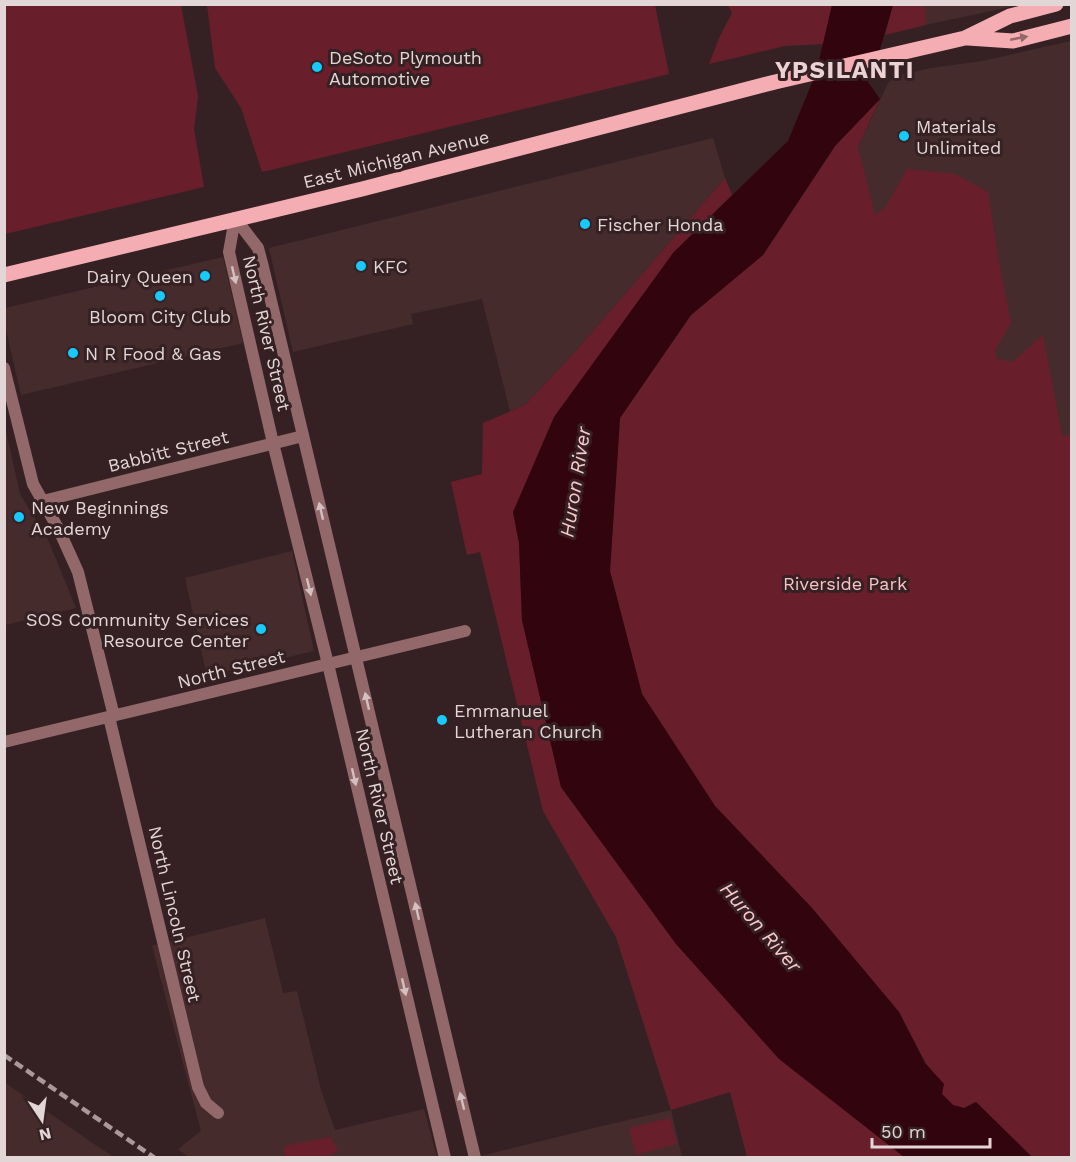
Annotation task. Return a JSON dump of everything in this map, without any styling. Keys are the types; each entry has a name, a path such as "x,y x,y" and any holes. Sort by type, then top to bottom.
{"main road":[{"path":"965,38 1010,16 1056,4"},
{"path":"965,38 1013,40 1071,26"},
{"name":"East Michigan Avenue","path":"4,275 362,189 795,77 965,38"}],"street":[{"name":"North River Street","path":"235,218 258,248 475,1158"},
{"name":"North River Street","path":"235,218 229,252 445,1158"},
{"name":"North Lincoln Street","path":"4,368 33,484 59,530 78,572 198,1087 206,1103 218,1113"},
{"name":"Babbitt Street","path":"43,501 303,436"},
{"name":"North Street","path":"4,742 465,630"}],"shaded area":[{"path":"893,5 1019,5 892,32"},
{"path":"1071,41 1071,438 1026,450 1000,371 888,275 858,147 888,83 896,76 931,68 982,61"},
{"path":"713,138 725,178 574,353 525,405 510,411 482,299 411,314 413,324 293,352 269,248"},
{"path":"223,257 243,343 21,395 5,325 5,308"},
{"name":"New Beginnings Academy","path":"4,422 20,494 48,540 76,608 5,625"},
{"path":"292,551 314,651 207,676 185,578"},
{"path":"265,918 283,993 297,991 321,1090 335,1130 424,1109 437,1157 190,1158 178,1149 201,1131 152,946"},
{"path":"4,1082 97,1146 114,1157 5,1157"},
{"path":"671,1110 682,1157 472,1158 598,1127"}],"green space":[{"path":"4,5 181,5 198,96 194,129 204,187 5,234"},
{"path":"207,5 655,5 669,74 262,172 241,108 215,68"},
{"path":"728,5 832,5 824,44 785,46 709,64 732,13"},
{"path":"893,5 925,5 926,25 885,35"},
{"name":"Riverside Park","path":"880,99 858,147 875,215 885,208 907,169 955,174 988,192 1011,323 995,350 997,359 1012,362 1043,335 1062,435 1071,436 1071,1157 1032,1157 976,1102 964,1108 953,1105 942,1094 899,1012 812,908 715,806 642,694 610,571 620,418 691,315 763,255 835,146"},
{"path":"725,178 732,195 673,253 513,512 519,543 522,620 561,787 676,944 779,1058 904,1157 747,1157 730,1092 671,1110 616,937 543,811 480,552 467,555 451,482 482,474 483,423 525,405 574,353"},
{"path":"670,1118 677,1144 636,1155 629,1128"},
{"path":"330,1137 338,1150 330,1157 285,1157 284,1146"}],"water":[{"name":"Huron River","path":"832,5 893,5 868,82 880,99 835,146 763,255 691,315 620,418 610,571 642,694 715,806 812,908 899,1012 925,1063 944,1084 942,1094 953,1105 964,1108 976,1102 1032,1157 904,1157 779,1059 676,944 561,787 522,620 519,543 513,512 554,417 673,253 788,141 816,73"}],"railway":[{"path":"4,1055 155,1158"}],"place":[{"name":"DeSoto Plymouth Automotive","path":"317,67"},
{"name":"Materials Unlimited","path":"904,136"},
{"name":"Fischer Honda","path":"585,224"},
{"name":"KFC","path":"361,266"},
{"name":"Dairy Queen","path":"205,276"},
{"name":"Bloom City Club","path":"160,296"},
{"name":"N R Food & Gas","path":"73,353"},
{"name":"New Beginnings Academy","path":"19,517"},
{"name":"SOS Community Services Resource Center","path":"261,629"},
{"name":"Emmanuel Lutheran Church","path":"442,720"}],"district":[{"name":"YPSILANTI","path":"845,70"}]}
